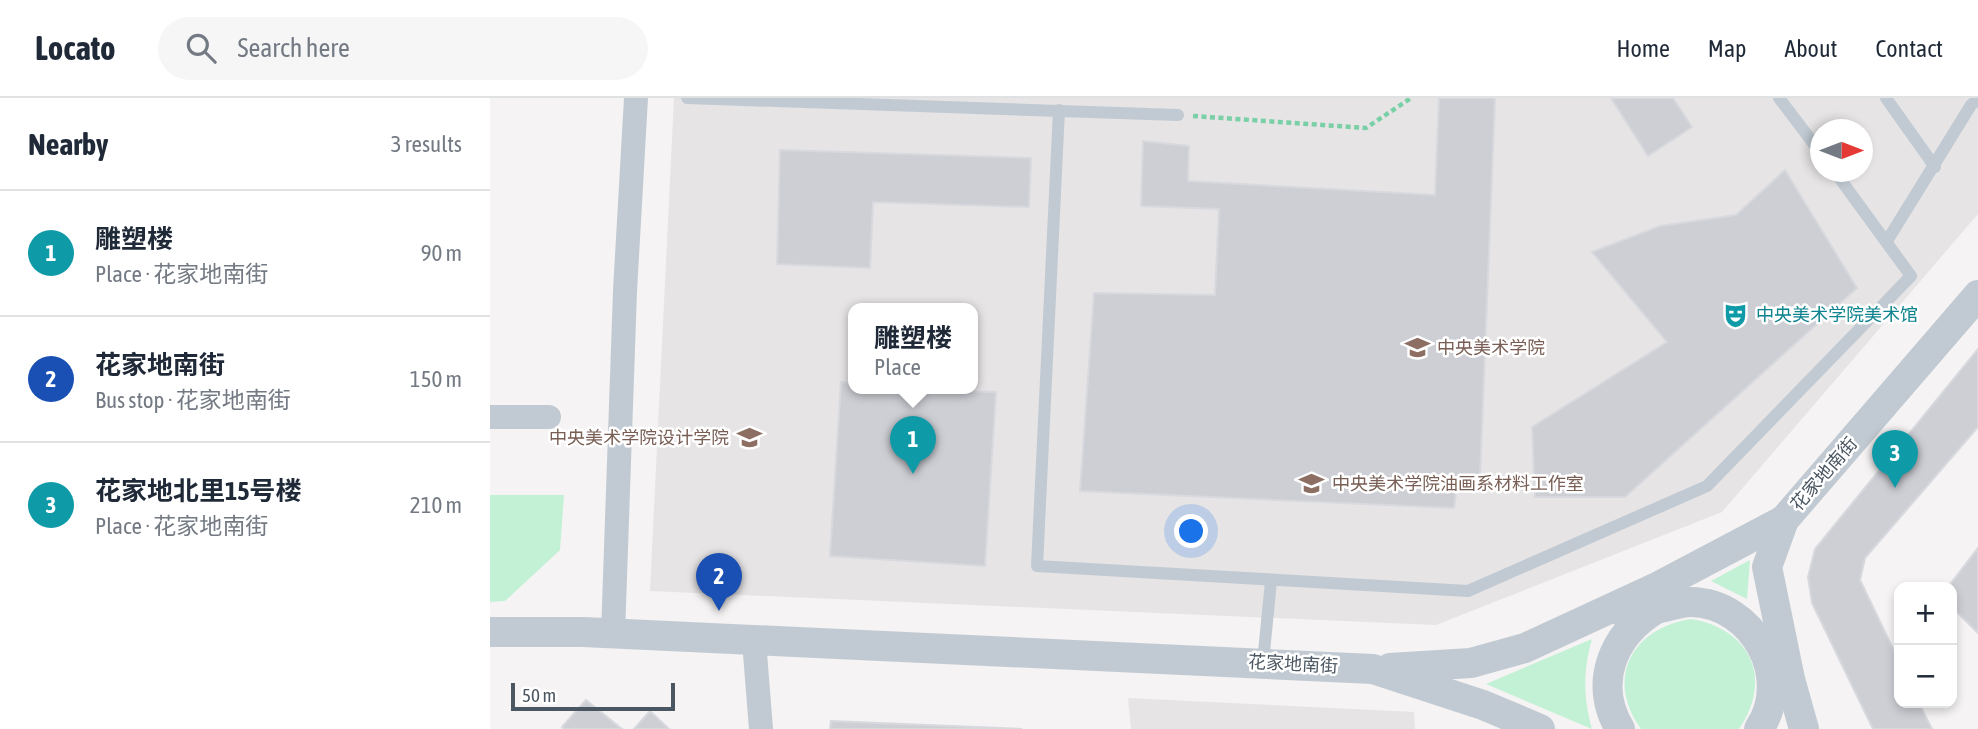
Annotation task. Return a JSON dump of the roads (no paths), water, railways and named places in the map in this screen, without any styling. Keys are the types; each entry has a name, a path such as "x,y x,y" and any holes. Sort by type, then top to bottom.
{"street":[{"path":"613,634 625,292 636,98"},
{"name":"花家地南街","path":"1801,718 1772,602 1767,567 1784,520 1978,295"},
{"path":"490,417 549,417"},
{"path":"1373,669 1471,663 1498,657 1603,612 1701,565 1784,520"},
{"path":"1620,729 1612,716 1607,688 1610,662 1622,637 1641,618 1666,607 1701,565"},
{"path":"1603,612 1666,607 1691,602 1718,607 1741,620 1759,640 1768,663 1801,718"},
{"path":"1759,729 1766,719 1772,692 1768,663 1772,602"},
{"name":"花家地南街","path":"490,632 613,634 1373,669 1483,705 1540,729"},
{"path":"754,641 761,729"}],"lane":[{"path":"687,98 1178,115"},
{"path":"1779,98 1810,138"},
{"path":"1886,98 1935,167"},
{"path":"1887,241 1935,167 1972,101"},
{"path":"1059,110 1037,566 1468,591 1707,486 1911,276 1843,182"},
{"path":"1263,662 1272,581"}],"place":[{"name":"中央美术学院美术馆","path":"1736,315"},
{"name":"中央美术学院","path":"1417,348"},
{"name":"中央美术学院设计学院","path":"749,438"},
{"name":"雕塑楼","path":"913,474"},
{"name":"中央美术学院油画系材料工作室","path":"1312,484"},
{"name":"花家地北里15号楼","path":"1895,488"},
{"name":"花家地南街","path":"719,611"}]}
